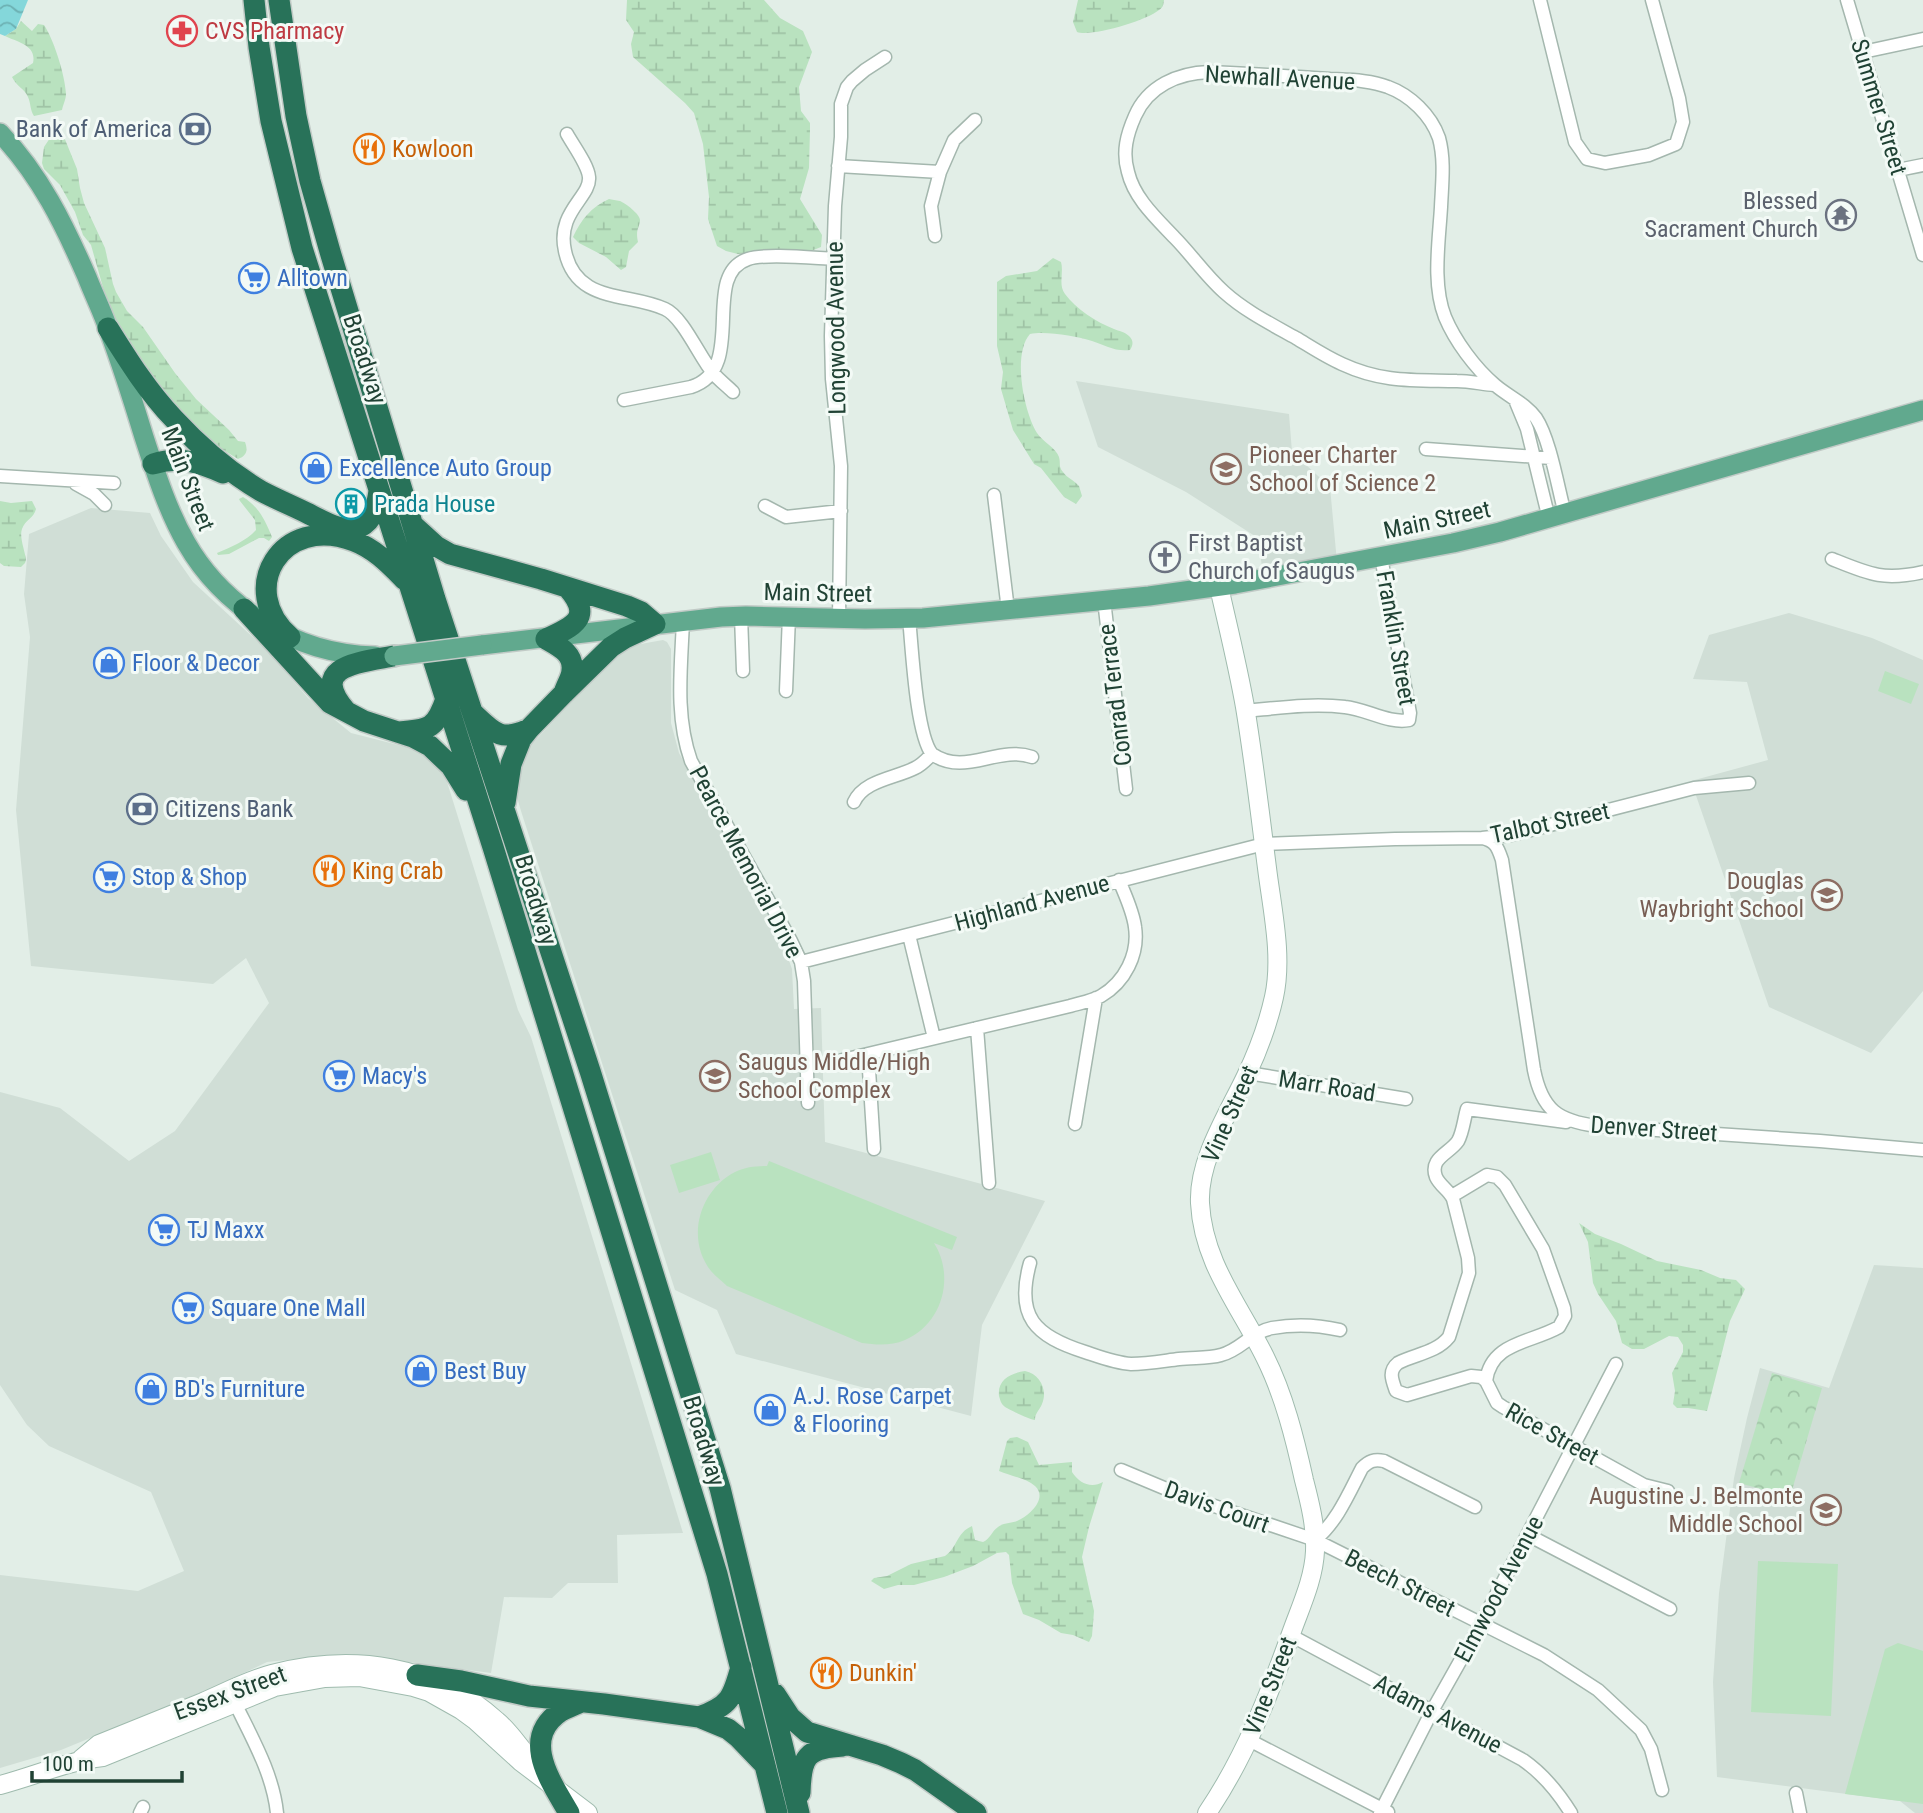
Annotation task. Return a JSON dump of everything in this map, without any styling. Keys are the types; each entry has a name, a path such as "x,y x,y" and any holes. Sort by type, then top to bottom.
{"highway":[{"name":"Broadway","path":"254,0 267,100 292,213 379,491 472,712 590,1071 732,1533 800,1813"},
{"name":"Broadway","path":"279,0 292,99 310,181 413,524 420,584 446,699 718,1574 777,1813"},
{"path":"108,328 141,380 172,418 201,446 260,490"},
{"path":"153,464 171,460 192,460 345,529 360,527 369,520 376,507 379,491"},
{"path":"413,524 436,547 450,554 627,606 641,612 656,624 611,647 529,729 515,751 511,764 504,813"},
{"path":"290,637 272,615 267,588 275,559 294,541 323,535 354,541 381,556 420,584 442,564 467,560"},
{"path":"546,639 570,628 578,619 579,603 568,588"},
{"path":"244,609 335,707 364,721 424,742 446,759 487,827"},
{"path":"546,639 566,652 571,661 573,671 564,693"},
{"path":"346,712 333,692 333,681 338,673 350,664 394,656"},
{"path":"399,732 421,730 433,725 439,719 446,699"},
{"path":"472,712 498,735 516,735 529,729"},
{"path":"699,1717 719,1709 730,1700 741,1666"},
{"path":"417,1675 461,1681 514,1694 699,1717 715,1722 738,1737 765,1766"},
{"path":"767,1680 785,1710 804,1729 816,1736 908,1766 972,1811"},
{"path":"569,1813 544,1769 541,1759 542,1736 552,1719 561,1711 580,1702"},
{"path":"800,1813 802,1775 807,1758 821,1748 848,1746"}],"main road":[{"name":"Main Street","path":"0,133 32,170 65,227 108,328 168,508 190,551 216,584 244,609 290,637 317,648 343,653 394,656 741,616 909,618 1219,587 1453,543 1557,516 1923,411"}],"street":[{"path":"1540,0 1575,142 1587,159 1605,163 1649,155 1676,144 1683,122 1652,0"},
{"name":"Summer Street","path":"1847,0 1923,255"},
{"path":"1863,52 1923,39"},
{"name":"Longwood Avenue","path":"839,618 840,454 831,365 841,104 847,87 857,76 885,57"},
{"name":"Newhall Avenue","path":"1494,385 1395,379 1354,369 1266,321 1224,293 1160,224 1142,202 1130,180 1125,147 1137,110 1150,93 1182,76 1209,72 1359,81 1387,86 1409,98 1429,119 1441,149 1438,268 1444,314 1476,365 1494,385 1528,409 1539,423 1550,458 1557,516"},
{"path":"934,236 931,204 940,172 954,140 975,120"},
{"path":"567,134 587,169 589,178 589,184 564,226 564,247 570,267 582,282 596,291 669,311 713,373 733,392"},
{"path":"1898,170 1923,164"},
{"path":"838,166 940,172"},
{"path":"624,400 691,387 713,373 719,359 722,340 727,283 730,273 744,260 759,257 834,259"},
{"path":"1455,381 1476,365"},
{"path":"1515,400 1557,516"},
{"path":"1426,449 1550,458"},
{"path":"0,476 114,483"},
{"path":"73,482 89,490 105,505"},
{"path":"994,495 1008,610"},
{"path":"765,506 786,517 841,511"},
{"name":"Franklin Street","path":"1245,711 1340,706 1409,720 1410,713 1381,556"},
{"path":"1832,559 1870,574 1887,577 1923,572"},
{"name":"Vine Street","path":"1207,1813 1237,1766 1249,1740 1290,1635 1313,1566 1315,1540 1312,1513 1293,1433 1273,1374 1214,1264 1206,1241 1200,1202 1202,1178 1209,1155 1248,1073 1267,1025 1277,983 1276,939 1245,711 1219,587"},
{"name":"Conrad Terrace","path":"1104,600 1126,789"},
{"path":"741,616 743,671"},
{"path":"786,691 789,616"},
{"path":"909,618 921,725 932,754 942,760 959,763 978,762 997,755 1014,753 1032,757"},
{"name":"Pearce Memorial Drive","path":"683,621 680,700 684,741 691,761 800,962 804,981 808,1104"},
{"path":"854,802 855,798 873,784 914,769 932,754"},
{"name":"Talbot Street","path":"1264,844 1482,838 1520,834 1694,788 1749,783"},
{"name":"Denver Street","path":"1482,838 1497,845 1502,860 1538,1089 1555,1113 1580,1124 1923,1150"},
{"name":"Highland Avenue","path":"800,962 1264,844"},
{"path":"830,1063 1096,999 1126,973 1134,950 1135,925 1119,880"},
{"path":"909,935 934,1038"},
{"path":"1075,1124 1096,999"},
{"path":"977,1028 989,1183"},
{"path":"868,1054 874,1149"},
{"name":"Marr Road","path":"1248,1073 1406,1099"},
{"path":"1452,1196 1487,1175 1493,1175 1500,1180 1543,1249 1565,1316 1559,1328 1506,1349 1488,1367 1486,1381 1471,1376 1407,1395 1396,1391 1391,1374 1393,1367 1444,1344 1449,1337 1467,1282 1469,1266 1452,1196 1438,1180 1435,1167 1436,1161 1457,1142 1467,1109 1580,1124"},
{"path":"1030,1263 1026,1292 1033,1324 1054,1341 1113,1362 1133,1364 1215,1357 1242,1346 1253,1334 1270,1328 1320,1325 1340,1331"},
{"name":"Elmwood Avenue","path":"1384,1812 1432,1711 1481,1624 1616,1364"},
{"name":"Rice Street","path":"1486,1381 1497,1403 1503,1407 1644,1485 1668,1491"},
{"path":"1315,1540 1325,1532 1339,1511 1362,1468 1368,1462 1376,1460 1384,1461 1475,1507"},
{"name":"Davis Court","path":"1121,1470 1189,1498 1315,1540"},
{"path":"1528,1535 1670,1609"},
{"name":"Beech Street","path":"1315,1540 1544,1655 1581,1678 1642,1730 1661,1790"},
{"name":"Adams Avenue","path":"1290,1635 1505,1749 1530,1765 1550,1784 1571,1813"},
{"name":"Essex Street","path":"81,1760 99,1744 270,1675 320,1664 348,1663 390,1667 445,1685 457,1692 497,1721 554,1788"},
{"name":"Essex Street","path":"0,1785 81,1760 103,1757 275,1687 324,1678 359,1676 429,1692 461,1710 588,1813"},
{"path":"235,1703 267,1773 277,1813"},
{"path":"1249,1740 1384,1812"},
{"path":"1796,1793 1800,1813"}],"shaded area":[{"name":"Pioneer Charter School of Science 2","path":"1076,381 1289,414 1292,452 1330,487 1337,562 1263,574 1258,538 1186,492 1098,447"},
{"path":"91,508 150,513 161,536 193,582 267,650 308,698 351,733 414,749 443,769 518,1010 531,1037 683,1533 617,1535 618,1583 568,1583 552,1598 504,1597 491,1673 347,1654 267,1662 214,1687 61,1750 0,1768 0,1575 138,1591 184,1571 151,1492 49,1446 27,1425 0,1385 0,1092 60,1108 129,1161 175,1131 269,1003 246,958 213,984 31,966 16,810 30,637 24,594 29,534"},
{"name":"Douglas Waybright School","path":"1789,613 1872,638 1923,660 1923,991 1871,1053 1769,1007 1691,781 1768,760 1747,682 1693,679 1709,635"},
{"name":"Saugus Middle/High School Complex","path":"663,640 671,649 671,723 679,753 781,938 792,969 794,1009 821,1008 825,1142 1045,1201 982,1325 971,1416 736,1354 717,1310 675,1290 517,797 523,756 530,746 611,660 635,645"},
{"name":"Augustine J. Belmonte Middle School","path":"1874,1265 1923,1268 1923,1813 1915,1813 1900,1801 1717,1777 1713,1682 1719,1593 1734,1478 1760,1368 1829,1388"}],"green space":[{"path":"627,0 764,0 780,18 803,31 812,52 799,87 801,111 810,123 809,168 800,199 822,235 821,247 811,251 738,254 717,246 708,219 709,197 703,144 694,113 633,57 631,44 634,32 626,20"},
{"path":"1078,0 1164,0 1161,9 1143,19 1106,30 1084,33 1077,32 1073,22"},
{"path":"21,21 32,31 38,24 44,25 52,39 65,86 66,96 62,110 34,116 27,94 12,77 33,63 29,48 5,36 16,29"},
{"path":"57,132 62,132 77,169 84,203 105,248 116,292 127,311 143,327 196,399 238,441 245,442 246,452 241,458 214,447 171,402 128,343 108,305 91,245 83,235 75,212 60,185 44,169 44,147"},
{"path":"609,199 625,204 640,220 638,242 629,251 626,267 621,270 606,257 573,237 587,215"},
{"path":"1053,258 1061,262 1062,287 1070,300 1093,319 1132,340 1130,350 1110,348 1061,334 1030,334 1025,343 1022,383 1032,424 1059,457 1061,470 1079,486 1082,496 1076,504 1064,497 1041,468 1034,464 1013,430 1001,389 1003,372 997,346 997,282 1006,276 1037,271"},
{"path":"243,497 261,514 272,537 269,541 259,538 229,554 218,555 217,553 243,541 256,530 255,520 239,499"},
{"path":"0,501 32,501 36,509 21,532 26,560 21,567 4,566 0,563"},
{"path":"1885,671 1919,684 1911,704 1878,691"},
{"path":"711,1152 720,1180 679,1193 670,1165"},
{"path":"769,1161 957,1237 952,1250 934,1243 944,1270 944,1284 942,1298 929,1323 905,1340 879,1345 862,1343 727,1286 711,1271 699,1244 700,1216 705,1203 713,1190 735,1172 767,1166"},
{"path":"1579,1223 1595,1234 1657,1261 1736,1280 1745,1289 1730,1321 1707,1411 1677,1408 1673,1404 1675,1391 1672,1373 1683,1352 1683,1345 1678,1337 1669,1336 1644,1349 1632,1349 1622,1343 1616,1321 1593,1283 1588,1242"},
{"path":"1025,1371 1035,1375 1043,1388 1044,1399 1035,1420 1006,1407 999,1396 1003,1381 1015,1373"},
{"path":"1772,1373 1822,1388 1790,1497 1739,1483"},
{"path":"1017,1437 1028,1442 1039,1465 1072,1462 1072,1472 1082,1482 1094,1485 1103,1482 1082,1557 1094,1611 1089,1642 1061,1633 1023,1614 1012,1583 1009,1555 1006,1552 997,1553 944,1577 914,1585 898,1585 884,1589 871,1581 911,1564 945,1556 963,1532 972,1526 975,1540 983,1542 1000,1525 1017,1521 1032,1510 1040,1496 1035,1486 999,1471 1007,1441"},
{"path":"1758,1561 1838,1564 1831,1716 1751,1712"},
{"path":"1898,1643 1923,1651 1923,1804 1845,1794 1885,1649"}],"water":[{"path":"0,0 28,0 16,29 5,36 0,34"}],"place":[{"name":"CVS Pharmacy","path":"182,31"},
{"name":"Bank of America","path":"195,129"},
{"name":"Kowloon","path":"369,149"},
{"name":"Blessed Sacrament Church","path":"1841,215"},
{"name":"Alltown","path":"254,278"},
{"name":"Excellence Auto Group","path":"316,468"},
{"name":"Pioneer Charter School of Science 2","path":"1226,469"},
{"name":"Prada House","path":"351,504"},
{"name":"First Baptist Church of Saugus","path":"1165,557"},
{"name":"Floor & Decor","path":"109,663"},
{"name":"Citizens Bank","path":"142,809"},
{"name":"King Crab","path":"329,871"},
{"name":"Stop & Shop","path":"109,877"},
{"name":"Douglas Waybright School","path":"1827,895"},
{"name":"Macy's","path":"339,1076"},
{"name":"Saugus Middle/High School Complex","path":"715,1076"},
{"name":"TJ Maxx","path":"164,1230"},
{"name":"Square One Mall","path":"188,1308"},
{"name":"Best Buy","path":"421,1371"},
{"name":"BD's Furniture","path":"151,1389"},
{"name":"A.J. Rose Carpet & Flooring","path":"770,1410"},
{"name":"Augustine J. Belmonte Middle School","path":"1826,1510"},
{"name":"Dunkin'","path":"826,1673"}]}
